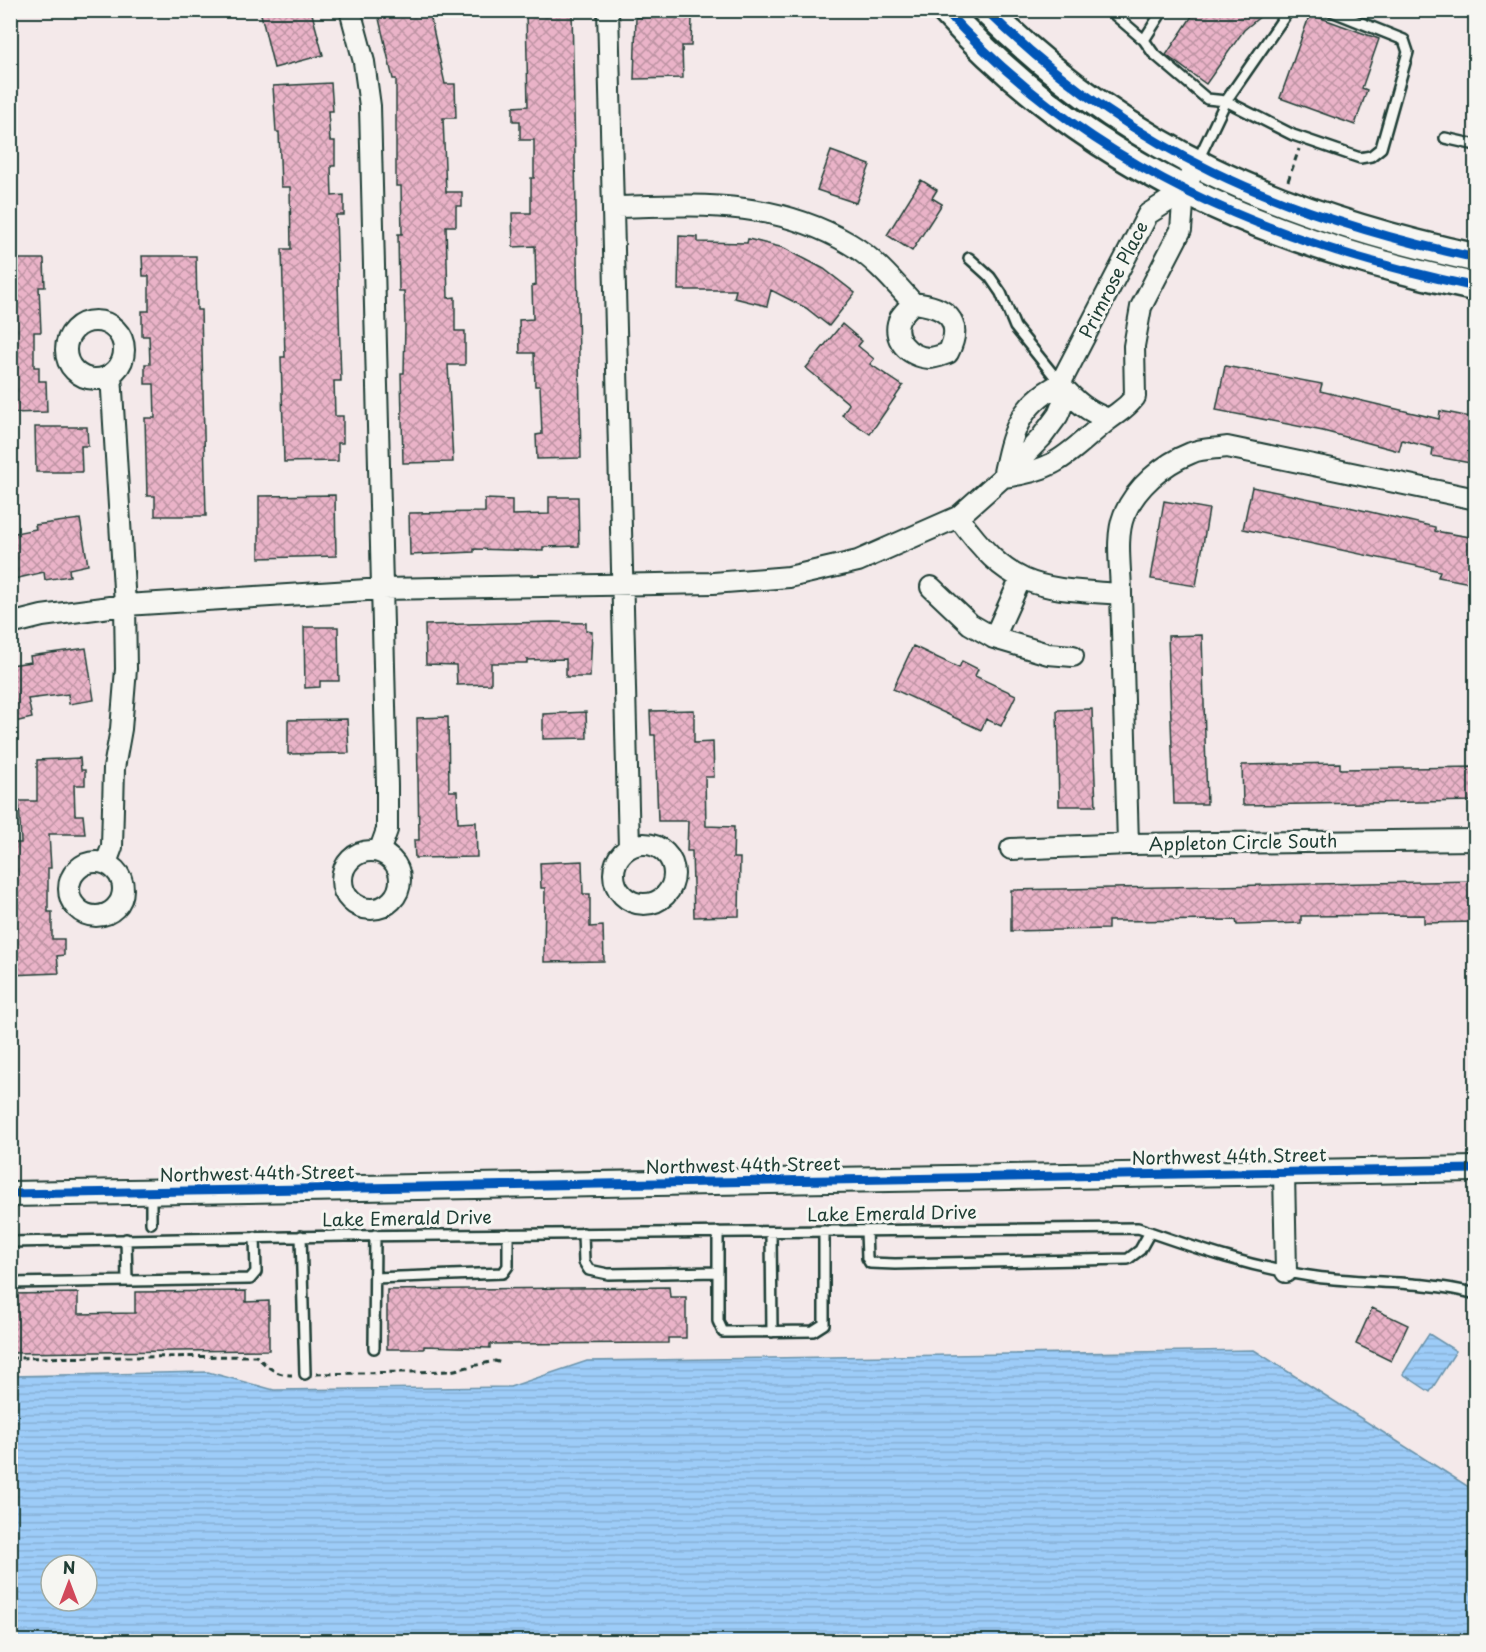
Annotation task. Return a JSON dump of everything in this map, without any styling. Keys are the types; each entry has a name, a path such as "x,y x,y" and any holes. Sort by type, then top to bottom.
{"main road":[{"path":"945,10 988,54 1045,102 1097,140 1184,191 1268,229 1328,251 1386,267 1476,287"},
{"path":"986,10 1031,52 1082,93 1133,129 1196,165 1322,218 1389,238 1476,258"}],"street":[{"path":"350,10 364,62 370,106 387,830 379,852"},
{"path":"608,10 629,848"},
{"path":"1184,191 1196,165"},
{"name":"Primrose Place","path":"1060,384 1148,214 1184,191"},
{"name":"Primrose Place","path":"1003,477 1030,474 1068,457 1109,419 1123,412 1135,397 1134,346 1141,307 1181,230 1184,191"},
{"path":"614,207 732,206 761,210 800,221 851,244 893,281 913,303"},
{"path":"106,864 112,847 114,768 121,729 126,669 111,374"},
{"path":"1060,384 1093,414 1109,419"},
{"path":"10,624 124,604 383,589 713,583 789,577 858,561 958,517 1003,477 1041,438 1058,415 1063,403 1060,384"},
{"path":"1003,477 1011,436 1024,412 1042,394 1060,384"},
{"path":"1128,844 1120,536 1124,516 1138,490 1159,471 1192,452 1227,447 1476,499"},
{"path":"958,517 979,546 999,566 1030,583 1064,590 1121,594"},
{"path":"994,638 1022,578"},
{"path":"931,587 970,624 994,638 1028,650 1073,656"},
{"name":"Appleton Circle South","path":"1011,849 1128,844 1476,840"},
{"name":"Northwest 44th Street","path":"10,1194 1476,1169"},
{"path":"1284,1173 1286,1272"}],"lane":[{"path":"1109,10 1144,40 1153,53 1207,99 1226,101 1293,135 1360,158 1371,156 1381,148 1408,52 1407,45 1404,40 1329,10"},
{"path":"1144,40 1162,10"},
{"path":"1196,165 1226,101 1289,10"},
{"path":"1445,138 1476,145"},
{"path":"969,258 990,277 1001,293 1015,327 1060,384"},
{"path":"151,1192 151,1223"},
{"name":"Lake Emerald Drive","path":"10,1242 375,1235 1138,1228 1239,1263 1339,1280 1453,1288 1476,1294"},
{"path":"718,1232 719,1328 731,1332 772,1332 813,1331 824,1324 824,1231"},
{"path":"866,1231 867,1258 870,1263 895,1264 1128,1259 1140,1251 1150,1232"},
{"path":"771,1232 772,1332"},
{"path":"583,1233 584,1262 589,1270 608,1274 718,1272"},
{"path":"375,1278 504,1273 508,1266 508,1234"},
{"path":"374,1348 375,1235"},
{"name":"Lake Emerald Drive","path":"302,1236 305,1374"},
{"path":"10,1282 250,1279 256,1272 255,1237"},
{"path":"126,1239 127,1280"}],"path":[{"path":"1288,181 1299,148"},
{"path":"10,1358 256,1356 281,1375 450,1371 495,1361 502,1363"}],"water":[{"path":"1429,1334 1456,1351 1430,1392 1403,1374"},
{"path":"1254,1350 1475,1491 1475,1641 11,1641 11,1376 208,1372 274,1390 510,1387 587,1361"}],"building":[{"path":"260,10 311,10 323,55 274,68"},
{"path":"377,10 429,10 445,84 455,84 456,118 443,118 446,192 462,192 462,206 456,206 456,226 446,226 448,298 455,297 455,331 465,331 465,365 448,365 453,462 403,463 401,373 404,373 405,324 404,291 399,291 398,234 402,234 401,186 396,186 396,79 393,79"},
{"path":"526,10 572,10 581,458 537,459 536,435 542,434 540,386 535,386 534,353 520,353 519,320 533,319 532,286 536,285 535,246 513,247 512,213 531,213 531,178 534,178 534,140 520,140 520,121 513,121 513,107 528,106"},
{"path":"1196,10 1268,10 1244,30 1206,84 1166,55"},
{"path":"1310,14 1379,39 1362,88 1367,90 1355,125 1280,98"},
{"path":"636,17 692,18 691,46 682,46 683,78 634,79"},
{"path":"331,83 333,111 328,111 330,141 335,141 335,166 331,166 332,196 344,195 344,215 336,215 341,381 334,381 335,416 343,416 343,443 338,443 338,461 284,462 281,357 285,357 282,249 291,249 290,187 281,187 279,132 276,132 273,86"},
{"path":"831,151 870,165 856,203 817,190"},
{"path":"921,180 937,190 932,198 942,204 912,251 887,235"},
{"path":"679,236 698,237 698,242 747,243 748,239 784,248 824,269 855,293 829,326 806,308 771,290 767,306 734,298 736,290 678,290"},
{"path":"142,256 196,256 197,310 201,310 206,516 155,516 155,496 147,496 145,418 155,418 154,384 145,384 145,364 150,364 149,336 142,336 142,311 149,311 149,276 143,276"},
{"path":"10,259 44,259 45,287 39,287 41,332 34,332 34,367 39,367 39,381 46,381 47,412 10,413"},
{"path":"842,324 862,341 858,346 874,359 870,364 903,386 870,434 842,415 849,404 806,368"},
{"path":"1225,366 1322,384 1320,391 1439,419 1440,411 1476,418 1476,464 1432,456 1433,448 1402,440 1399,451 1323,431 1216,410"},
{"path":"35,427 87,427 88,446 81,446 82,472 36,472"},
{"path":"1252,487 1435,527 1435,531 1476,538 1476,584 1438,577 1440,571 1243,529"},
{"path":"335,495 336,556 259,558 259,496"},
{"path":"549,497 578,497 579,546 543,547 543,551 474,549 474,552 410,555 409,513 485,512 485,499 512,500 512,515 549,514"},
{"path":"1164,501 1209,509 1196,586 1151,579"},
{"path":"80,519 88,565 69,569 70,576 45,580 44,572 10,580 10,534 36,529 35,525"},
{"path":"586,623 586,631 592,632 590,677 566,677 566,659 527,660 527,663 491,663 491,684 457,685 456,665 426,664 425,625"},
{"path":"304,627 338,627 339,681 320,681 320,687 305,688"},
{"path":"1202,635 1207,804 1174,804 1168,636"},
{"path":"913,646 959,668 962,661 978,669 975,676 1016,695 1001,726 986,719 981,730 893,689"},
{"path":"86,648 94,700 69,704 68,694 28,699 32,718 10,723 10,665 31,662 30,656"},
{"path":"1092,709 1096,806 1059,806 1057,710"},
{"path":"694,710 694,743 713,742 714,777 705,777 706,826 734,827 733,858 740,858 739,916 694,917 692,851 687,851 688,821 658,821 655,735 651,735 650,711"},
{"path":"586,712 587,738 543,739 543,714"},
{"path":"448,717 449,791 457,791 458,823 476,822 477,857 415,858 414,840 419,840 417,718"},
{"path":"347,719 349,753 288,754 288,720"},
{"path":"80,758 81,770 85,770 85,785 74,785 75,815 83,815 85,834 49,834 51,868 48,868 48,912 52,912 52,939 64,939 64,955 57,956 59,973 10,975 10,843 21,843 19,801 37,801 37,760"},
{"path":"1340,763 1340,769 1476,767 1476,801 1243,805 1242,765"},
{"path":"582,861 583,894 590,894 590,927 603,926 604,961 544,962 545,888 541,888 540,863"},
{"path":"1476,881 1476,922 1424,923 1424,915 1301,916 1301,923 1237,925 1236,920 1108,921 1108,929 1011,931 1011,890"},
{"path":"669,1287 670,1297 686,1297 686,1338 668,1338 668,1343 490,1344 490,1348 424,1346 424,1349 387,1349 387,1290"},
{"path":"246,1291 246,1302 269,1301 269,1350 10,1353 10,1294 78,1293 78,1314 135,1313 135,1292"},
{"path":"1372,1308 1408,1325 1391,1361 1356,1344"}],"cycle path":[{"path":"945,10 1001,66 1060,114 1122,156 1188,192 1256,222 1327,248 1400,269 1476,287"},
{"path":"986,10 1040,59 1096,102 1153,139 1212,171 1273,198 1338,221 1405,241 1476,258"},
{"path":"10,1194 1476,1169"}]}
